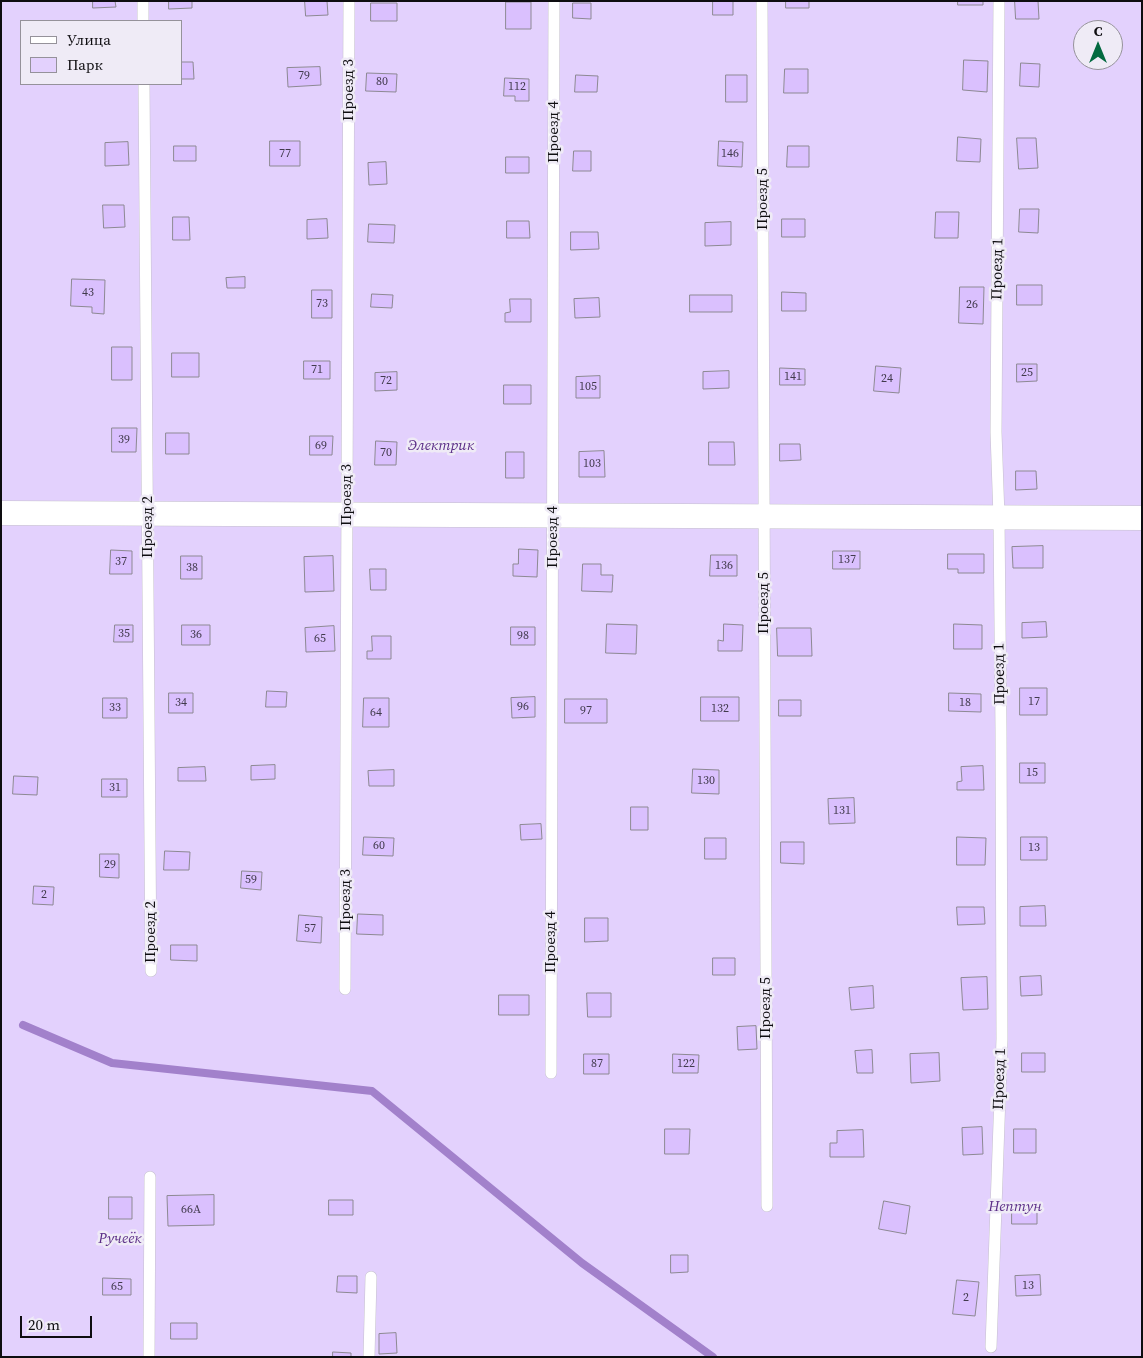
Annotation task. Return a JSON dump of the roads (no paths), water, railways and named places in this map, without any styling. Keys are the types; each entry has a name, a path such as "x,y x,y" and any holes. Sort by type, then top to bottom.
{"street":[{"path":"1,513 1142,518"}],"lane":[{"path":"143,1 143,20"},
{"name":"Проезд 3","path":"345,989 349,1"},
{"name":"Проезд 4","path":"551,1073 554,1"},
{"name":"Проезд 5","path":"762,1 766,1206"},
{"name":"Проезд 1","path":"991,1347 1002,1039 999,517 996,432 1000,1"},
{"name":"Проезд 2","path":"144,85 151,971"},
{"path":"149,1357 150,1177"},
{"path":"369,1357 371,1277"}],"waterway":[{"path":"23,1025 112,1063 372,1091 582,1263 713,1357"}],"park label":[{"name":"Электрик","path":"441,446"},
{"name":"Нептун","path":"1015,1207"},
{"name":"Ручеёк","path":"120,1239"}]}
